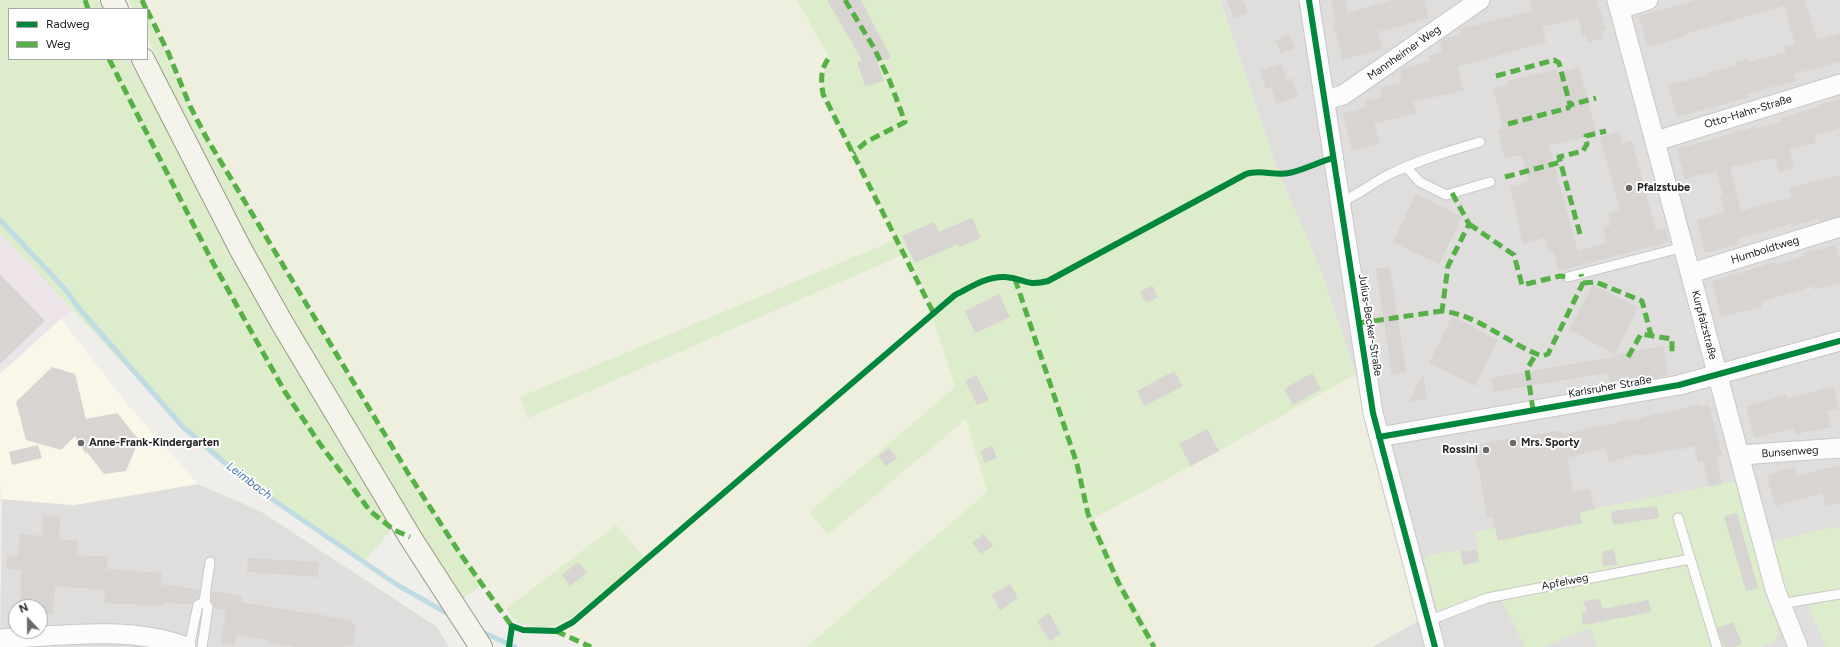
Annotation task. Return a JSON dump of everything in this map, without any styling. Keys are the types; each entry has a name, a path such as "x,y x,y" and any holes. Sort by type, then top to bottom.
{"main road":[{"path":"144,60 241,250 358,450 429,567 481,647"}],"street":[{"name":"Julius-Becker-Straße","path":"1309,0 1373,413 1435,618 1435,647"},
{"name":"Mannheimer Weg","path":"1325,100 1343,94 1480,0"},
{"path":"1618,4 1648,0"},
{"name":"Kurpfalzstraße","path":"1618,4 1780,604 1794,646"},
{"name":"Otto-Hahn-Straße","path":"1656,141 1840,84"},
{"name":"Humboldtweg","path":"1691,273 1840,227"},
{"name":"Karlsruher Straße","path":"1380,437 1664,388 1718,375 1840,341"},
{"name":"Bunsenweg","path":"1740,455 1840,448"},
{"path":"0,634 0,639 95,634 132,635 186,647"}],"lane":[{"path":"1340,202 1350,199 1387,175 1437,154 1480,142"},
{"path":"1406,167 1420,182 1446,195 1490,182"},
{"path":"1568,277 1684,247"},
{"path":"1678,518 1717,647"},
{"name":"Apfelweg","path":"1435,618 1486,598 1690,559"},
{"path":"189,647 198,605 204,602 211,562 205,603 208,607 202,647"},
{"path":"1780,604 1840,594"}],"shaded area":[{"path":"1220,0 1840,0 1840,647 1372,647 1418,621 1356,374 1319,266 1279,174"},
{"path":"1605,45 1605,48 1620,45 1669,227 1656,230 1628,129 1598,137 1579,68 1565,71 1562,56"},
{"path":"1481,118 1485,132 1437,146 1432,133"},
{"path":"1488,146 1496,171 1447,185 1440,161"},
{"path":"1495,187 1499,201 1468,210 1464,196"},
{"path":"0,233 73,311 61,319 0,374"},
{"path":"1661,261 1664,273 1679,269 1683,282 1637,294 1633,282 1614,287 1610,274"},
{"path":"1682,297 1686,311 1649,322 1645,308"},
{"path":"1691,311 1700,342 1686,345 1678,315"},
{"name":"Anne-Frank-Kindergarten","path":"61,319 127,404 198,484 74,505 2,499 0,482 0,374"},
{"path":"1559,417 1562,430 1522,437 1519,424"},
{"path":"1510,426 1512,439 1473,445 1471,432"},
{"path":"198,484 260,511 437,627 449,647 0,647 2,499 74,505"},
{"path":"1469,505 1478,547 1428,555 1421,514"},
{"path":"233,569 247,572 233,647 220,647"},
{"path":"1807,603 1826,647 1808,647 1791,606"}],"green space":[{"path":"0,0 98,0 102,8 8,8 8,60 130,60 192,179 394,527 364,562 247,482 181,425 0,233"},
{"path":"128,0 142,0 146,8 132,8"},
{"path":"142,0 797,0 830,59 823,70 823,94 897,239 520,397 528,417 597,389 905,254 932,317 956,387 809,512 828,535 966,419 987,492 806,647 591,647 556,631 554,626 574,616 644,557 616,525 502,612 459,552 408,473 206,137 190,106 168,51 148,12 148,8 146,8"},
{"path":"797,0 1220,0 1279,174 1319,266 1356,374 1219,451 1094,518 1121,580 1158,647 806,647 987,492 966,419 828,535 809,512 955,387 925,294 905,254 528,418 520,397 897,239 823,94 823,76 830,59"},
{"path":"148,12 190,106 206,137 408,473 483,584 461,601 354,424 251,247 207,166 148,40"},
{"path":"1356,374 1418,621 1372,647 1158,647 1121,580 1094,518 1219,451"},
{"path":"1735,481 1767,598 1779,631 1775,641 1761,647 1598,647 1590,628 1543,647 1525,647 1500,598 1485,602 1444,621 1441,611 1437,610 1424,559 1428,555 1477,547 1475,532"},
{"path":"616,525 644,557 574,616 554,626 542,628 518,623 506,609"},
{"path":"1840,527 1840,647 1826,647 1804,596 1788,598 1773,542 1821,529"}],"building":[{"path":"827,0 861,0 891,58 877,62 884,81 865,86 857,62 862,60"},
{"path":"1227,0 1243,0 1248,13 1233,18"},
{"path":"1331,0 1345,0 1348,13 1393,0 1424,0 1429,18 1378,32 1382,49 1343,60 1333,23 1336,21"},
{"path":"1529,0 1597,0 1606,30 1601,31 1603,39 1588,42 1586,35 1583,36 1578,18 1542,27 1546,42 1457,67 1464,90 1413,102 1417,113 1374,124 1380,144 1352,150 1343,114 1367,107 1365,101 1382,97 1380,88 1402,82 1399,70 1430,61 1429,56 1442,52 1440,41 1443,39 1461,34 1460,29 1532,11"},
{"path":"1696,0 1805,0 1817,40 1840,33 1840,62 1794,74 1796,81 1746,94 1747,98 1677,117 1668,85 1709,75 1708,73 1736,66 1735,62 1748,59 1749,62 1786,52 1784,47 1795,44 1784,6 1682,35 1683,37 1647,47 1639,16"},
{"path":"1289,35 1295,48 1281,54 1275,40"},
{"path":"1282,64 1287,80 1291,78 1298,96 1277,104 1271,87 1266,89 1260,71"},
{"path":"1579,67 1597,134 1549,146 1578,251 1607,243 1603,228 1611,225 1608,214 1620,210 1600,137 1619,132 1622,144 1632,141 1656,230 1665,228 1669,242 1559,271 1553,251 1548,252 1544,238 1523,244 1510,187 1529,182 1521,155 1505,158 1498,130 1503,129 1493,88 1509,84 1508,81 1556,69 1557,73"},
{"path":"1840,99 1840,128 1814,135 1816,143 1789,149 1794,168 1779,172 1775,158 1730,167 1741,211 1792,197 1789,188 1840,175 1840,216 1820,222 1819,219 1791,226 1791,224 1737,239 1738,244 1705,253 1697,220 1725,212 1720,196 1723,195 1716,171 1685,179 1677,149 1755,127 1756,129 1782,122 1781,118"},
{"path":"1416,194 1462,217 1439,264 1393,242"},
{"path":"972,218 981,238 959,247 958,244 915,263 902,236 934,222 939,232"},
{"path":"1835,245 1840,261 1840,283 1814,290 1813,286 1761,302 1762,307 1721,317 1712,281 1775,262 1776,265 1805,256 1804,253"},
{"path":"1390,267 1406,372 1392,375 1376,269"},
{"path":"0,274 45,321 0,364"},
{"path":"1152,285 1158,297 1146,303 1140,292"},
{"path":"1593,285 1638,307 1615,354 1569,330"},
{"path":"999,294 1010,317 975,333 965,311"},
{"path":"1452,316 1498,340 1475,386 1429,363"},
{"path":"1663,346 1668,375 1610,385 1608,373 1494,392 1491,378 1619,356 1615,354"},
{"path":"52,367 75,374 86,419 117,413 139,440 126,471 104,474 87,452 86,454 75,436 61,450 26,440 16,402"},
{"path":"1174,371 1183,386 1144,406 1137,391"},
{"path":"1312,373 1321,389 1293,405 1284,389"},
{"path":"1423,373 1427,399 1409,402"},
{"path":"976,375 989,400 977,405 965,381"},
{"path":"1833,386 1839,408 1827,411 1831,427 1796,434 1794,428 1754,438 1746,406 1786,395 1787,399"},
{"path":"1699,404 1700,407 1709,405 1722,455 1716,457 1722,484 1709,487 1703,461 1698,462 1694,446 1679,450 1678,448 1638,456 1637,454 1609,462 1605,448 1567,458 1573,492 1589,489 1595,509 1580,512 1582,523 1498,541 1493,517 1487,518 1479,468 1477,468 1473,445 1562,430 1562,435 1629,419 1630,421 1659,413 1660,415"},
{"path":"1207,429 1219,451 1191,466 1179,444"},
{"path":"38,445 42,458 12,465 9,452"},
{"path":"992,446 997,458 985,463 980,451"},
{"path":"889,448 897,458 886,466 878,456"},
{"path":"1840,465 1840,503 1826,506 1822,493 1775,506 1767,475 1795,467 1797,476"},
{"path":"1657,506 1659,518 1613,525 1611,513 1613,511"},
{"path":"1737,513 1758,588 1746,591 1724,516"},
{"path":"43,515 60,516 59,539 78,541 77,555 107,557 107,569 162,573 160,584 200,590 199,598 193,601 192,605 164,602 164,606 104,603 105,590 55,586 53,614 48,614 48,599 20,599 21,570 6,568 7,555 18,556 20,534 42,536"},
{"path":"984,534 993,546 981,554 972,543"},
{"path":"1477,549 1479,562 1463,565 1460,551"},
{"path":"1614,549 1617,565 1603,566 1602,552"},
{"path":"248,558 319,562 318,577 247,572"},
{"path":"578,562 587,573 570,586 562,575"},
{"path":"1010,584 1018,598 1000,611 992,595"},
{"path":"212,591 242,596 241,602 352,620 352,624 356,625 353,646 297,647 236,634 234,646 221,643 226,610 214,608 211,601"},
{"path":"1600,599 1602,609 1648,600 1652,612 1583,625 1581,613 1587,612 1583,601"},
{"path":"1049,613 1061,634 1050,641 1037,621"},
{"path":"1733,622 1742,644 1734,647 1724,647 1717,628"}],"waterway":[{"name":"Leimbach","path":"0,220 65,289 77,306 182,426 247,482 399,586 452,616"},
{"name":"Leimbach","path":"480,631 515,647"}],"marked path":[{"path":"85,0 88,8"},
{"path":"142,0 146,8"},
{"path":"845,0 874,48 889,79 905,122 866,142 853,153"},
{"path":"148,12 168,52 190,106 206,137 408,473 459,552 511,625 515,627"},
{"path":"828,59 825,63 822,76 823,94 933,312"},
{"path":"110,60 212,261 285,392 320,444 370,511 394,530 410,537"},
{"path":"1496,76 1554,60 1559,63 1570,105"},
{"path":"1508,124 1568,108 1570,105 1596,98"},
{"path":"1580,234 1559,157 1583,151 1587,144 1586,136 1606,131"},
{"path":"1505,177 1561,162"},
{"path":"1452,193 1469,224 1448,266 1442,311 1468,318 1529,351 1542,356 1548,354 1583,283 1581,274"},
{"path":"1469,224 1514,255 1522,285 1560,276 1568,277"},
{"path":"1015,279 1077,464 1088,514 1118,582 1154,647"},
{"path":"1583,283 1596,282 1642,301 1651,335"},
{"path":"1359,323 1442,311"},
{"path":"1628,357 1641,334 1672,339 1672,352"},
{"path":"1533,410 1527,369 1536,354"},
{"path":"556,631 591,647"}],"cycle path":[{"path":"1309,0 1373,413 1435,647"},
{"path":"509,647 512,626 523,630 556,631 573,622 955,295 985,280 998,277 1011,278 1029,283 1048,281 1246,174 1257,172 1278,174 1289,173 1333,158"},
{"path":"1379,437 1679,385 1840,341"}],"place":[{"name":"Pfalzstube","path":"1629,188"},
{"name":"Anne-Frank-Kindergarten","path":"81,443"},
{"name":"Mrs. Sporty","path":"1513,443"},
{"name":"Rossini","path":"1486,450"}]}
